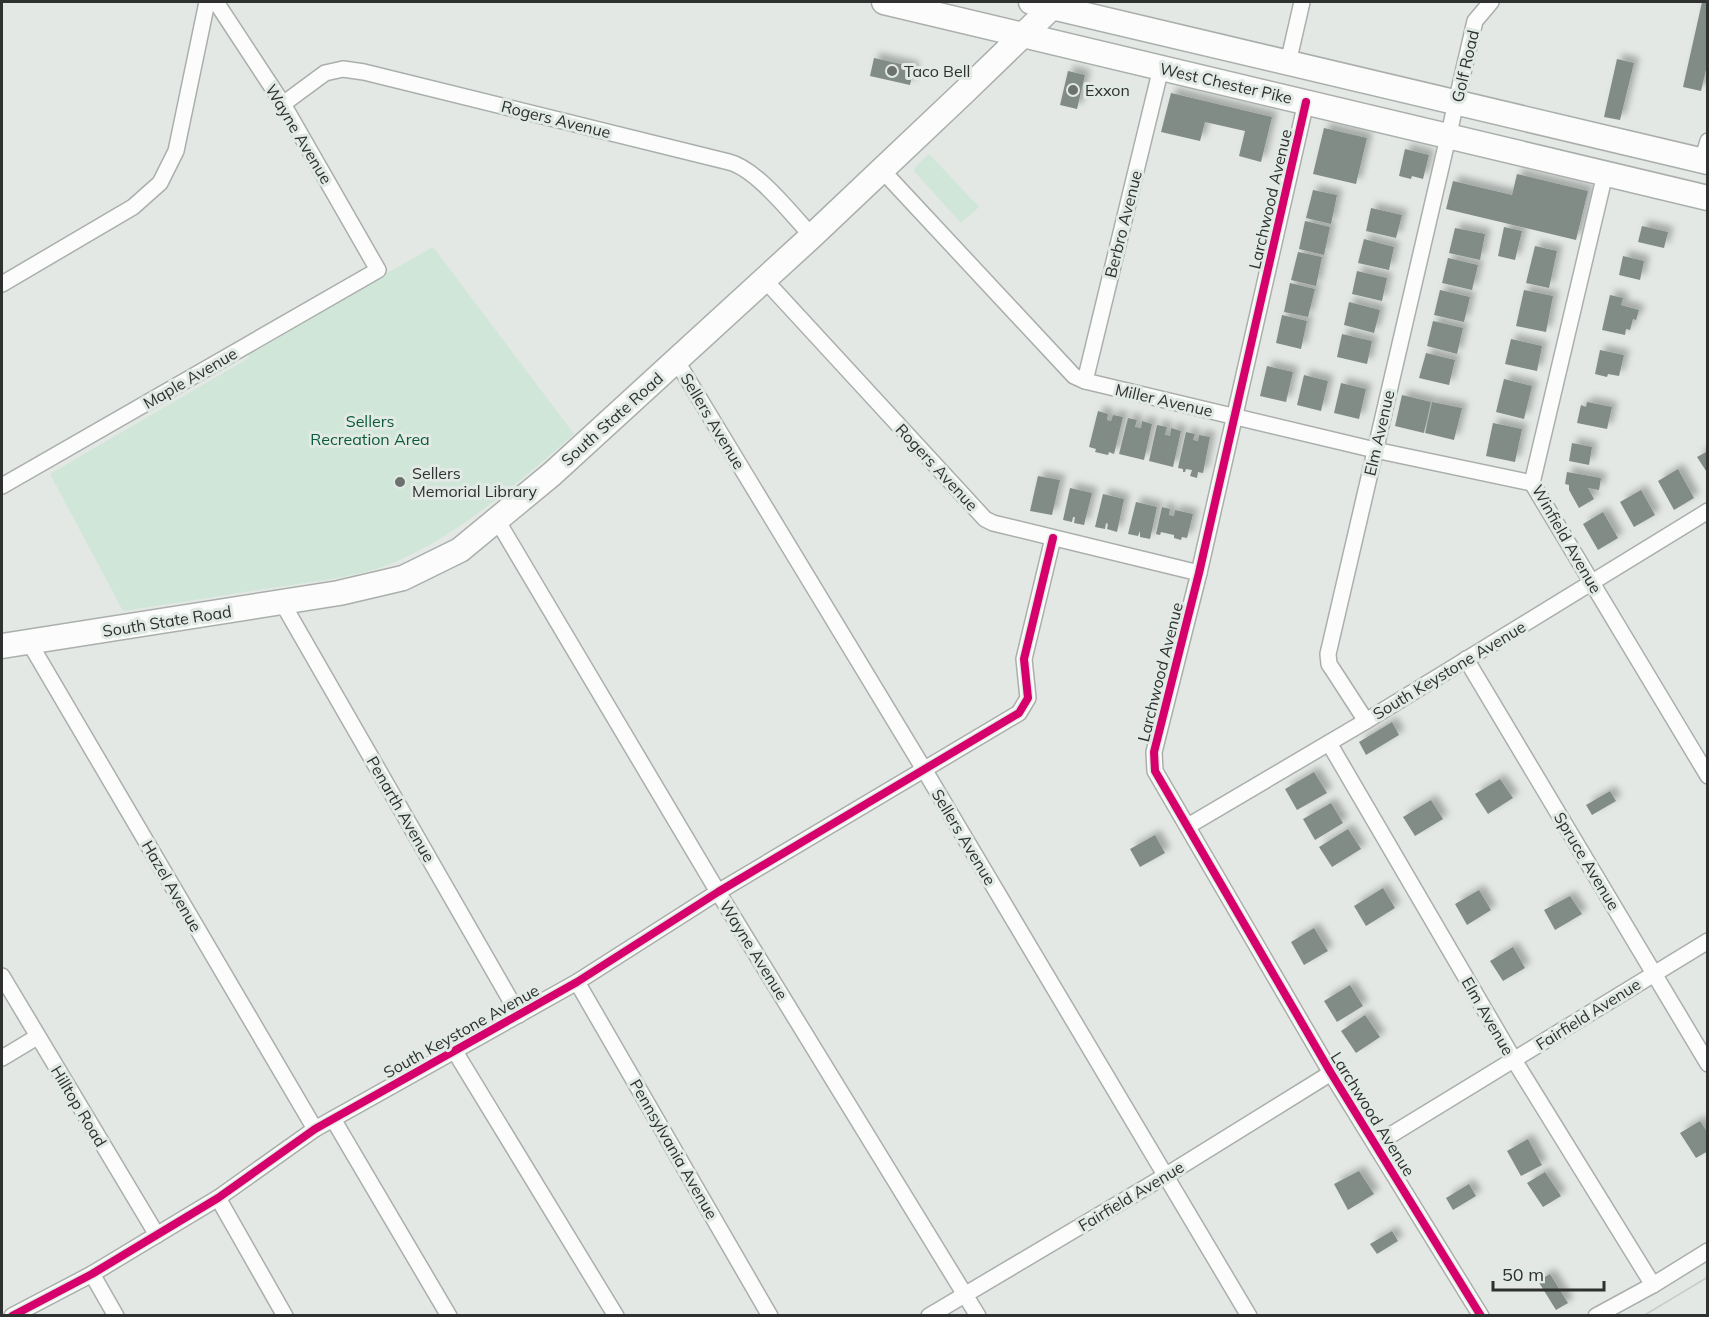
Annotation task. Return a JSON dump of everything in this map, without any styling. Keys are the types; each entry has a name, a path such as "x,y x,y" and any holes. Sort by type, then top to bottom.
{"main road":[{"name":"West Chester Pike","path":"884,2 1707,198"},
{"name":"West Chester Pike","path":"1042,4 1456,103 1706,155"},
{"name":"South State Road","path":"2,646 283,604 339,593 403,579 460,550 552,474 812,236 1023,35 1042,4"}],"street":[{"path":"2,284 132,207 160,183 176,151 207,2"},
{"name":"Wayne Avenue","path":"216,2 283,104 378,270"},
{"path":"1288,63 1302,2"},
{"name":"Golf Road","path":"1448,136 1475,21 1491,2"},
{"name":"Berbro Avenue","path":"1085,381 1161,68"},
{"name":"Rogers Avenue","path":"283,104 325,73 343,69 364,72 706,156 736,164 754,175 812,236"},
{"name":"Larchwood Avenue","path":"1306,102 1198,573 1154,752 1155,771 1331,1072 1481,1316"},
{"name":"Elm Avenue","path":"1366,721 1333,670 1328,654 1448,136"},
{"name":"Miller Avenue","path":"881,169 1074,376 1085,381 1375,450 1532,483"},
{"name":"Winfield Avenue","path":"1605,174 1532,483 1707,776"},
{"name":"Maple Avenue","path":"2,486 378,270"},
{"name":"Rogers Avenue","path":"764,279 985,519 993,523 1198,573"},
{"name":"Sellers Avenue","path":"676,360 1249,1316"},
{"name":"South Keystone Avenue","path":"1188,826 1366,721 1707,513"},
{"name":"Wayne Avenue","path":"497,520 718,892 978,1316"},
{"path":"924,771 1023,708 1028,698 1024,659 1053,538"},
{"name":"Penarth Avenue","path":"283,604 519,1015"},
{"name":"Hazel Avenue","path":"29,642 315,1129"},
{"name":"Spruce Avenue","path":"1466,659 1707,1064"},
{"name":"Elm Avenue","path":"1329,743 1514,1060 1653,1285"},
{"name":"South Keystone Avenue","path":"12,1316 92,1274 218,1198 315,1129 577,982 718,892 924,771"},
{"name":"Fairfield Avenue","path":"1377,1144 1707,941"},
{"name":"Hilltop Road","path":"2,976 157,1235"},
{"name":"Pennsylvania Avenue","path":"577,982 770,1316"},
{"path":"2,1058 37,1037"},
{"path":"454,1050 616,1316"},
{"name":"Fairfield Avenue","path":"928,1316 1165,1176 1331,1072"},
{"path":"333,1119 449,1316"},
{"path":"218,1198 285,1316"},
{"path":"1596,1316 1653,1285 1707,1251"},
{"path":"92,1274 116,1316"}],"green space":[{"path":"929,154 979,207 961,223 914,171 914,168"},
{"name":"Sellers Recreation Area","path":"433,247 574,434 507,491 456,528 404,558 379,568 328,579 123,611 50,474 249,358 247,353"}],"building":[{"path":"1702,2 1708,2 1708,61 1701,91 1683,87"},
{"name":"Taco Bell","path":"874,58 914,67 910,85 870,76"},
{"path":"1617,59 1634,63 1620,120 1604,117"},
{"name":"Exxon","path":"1068,71 1085,75 1077,109 1060,105"},
{"path":"1171,93 1272,117 1261,162 1239,156 1245,131 1205,122 1200,141 1161,132"},
{"path":"1324,128 1367,138 1356,184 1313,174"},
{"path":"1405,149 1429,155 1423,179 1399,176"},
{"path":"1517,174 1588,191 1576,240 1446,209 1453,181 1512,195"},
{"path":"1313,190 1337,195 1331,224 1306,218"},
{"path":"1371,208 1402,215 1396,238 1366,231"},
{"path":"1305,221 1330,227 1324,255 1299,249"},
{"path":"1642,226 1668,232 1664,248 1638,242"},
{"path":"1504,227 1522,231 1515,260 1498,256"},
{"path":"1455,228 1485,234 1480,260 1449,253"},
{"path":"1364,239 1394,247 1389,270 1358,263"},
{"path":"1535,246 1557,251 1549,288 1526,283"},
{"path":"1298,252 1322,257 1316,286 1291,280"},
{"path":"1623,256 1644,261 1640,280 1619,275"},
{"path":"1448,258 1478,265 1472,290 1442,283"},
{"path":"1357,271 1387,278 1382,301 1352,294"},
{"path":"1290,283 1315,289 1308,317 1284,312"},
{"path":"1440,290 1470,297 1464,322 1434,315"},
{"path":"1524,290 1553,296 1546,332 1516,326"},
{"path":"1610,295 1623,298 1621,305 1639,310 1636,320 1633,319 1630,330 1626,329 1625,335 1602,330"},
{"path":"1349,302 1380,310 1374,333 1344,325"},
{"path":"1282,315 1307,321 1301,349 1276,343"},
{"path":"1433,321 1463,328 1457,354 1427,346"},
{"path":"1342,334 1372,341 1367,364 1337,357"},
{"path":"1511,339 1542,346 1537,371 1505,364"},
{"path":"1600,350 1624,355 1619,376 1608,374 1607,377 1595,374"},
{"path":"1426,353 1455,360 1449,385 1419,378"},
{"path":"1267,366 1293,372 1286,402 1260,396"},
{"path":"1304,375 1328,381 1321,411 1297,405"},
{"path":"1504,379 1532,386 1524,419 1496,412"},
{"path":"1341,383 1366,389 1359,419 1334,413"},
{"path":"1402,395 1431,402 1424,433 1395,426"},
{"path":"1432,402 1462,408 1454,440 1425,433"},
{"path":"1587,402 1612,407 1607,429 1577,423 1581,405 1586,407"},
{"path":"1098,411 1108,414 1107,420 1111,421 1113,415 1123,417 1114,454 1095,452 1096,449 1089,447"},
{"path":"1128,418 1137,420 1135,427 1141,428 1142,421 1152,424 1144,460 1119,454"},
{"path":"1493,423 1522,429 1515,462 1486,456"},
{"path":"1157,425 1167,427 1165,435 1170,436 1171,428 1181,431 1173,467 1149,461"},
{"path":"1186,432 1195,434 1193,440 1198,441 1199,435 1210,437 1203,473 1198,472 1197,478 1190,476 1192,470 1186,469 1183,472 1183,469 1178,468"},
{"path":"1572,443 1592,447 1589,465 1569,461"},
{"path":"1708,451 1708,474 1697,457"},
{"path":"1678,469 1694,498 1674,510 1658,481"},
{"path":"1567,472 1601,478 1599,490 1588,488 1594,499 1579,508 1569,490 1569,485 1565,484"},
{"path":"1038,476 1060,480 1052,515 1030,511"},
{"path":"1070,488 1092,493 1084,525 1074,523 1075,517 1072,522 1063,520"},
{"path":"1641,490 1655,515 1634,527 1620,502"},
{"path":"1103,494 1124,499 1117,532 1107,529 1108,524 1106,523 1105,529 1095,527"},
{"path":"1136,502 1157,507 1150,539 1140,537 1140,531 1138,536 1128,534"},
{"path":"1162,507 1170,509 1169,515 1174,516 1175,510 1193,514 1187,538 1182,537 1181,540 1174,538 1174,535 1161,532 1160,535 1156,534"},
{"path":"1603,512 1618,538 1598,550 1583,524"},
{"path":"1392,722 1399,735 1366,755 1359,742"},
{"path":"1314,772 1327,793 1297,810 1285,789"},
{"path":"1500,779 1513,798 1488,814 1475,794"},
{"path":"1610,791 1616,801 1592,815 1586,805"},
{"path":"1431,800 1443,819 1415,836 1403,817"},
{"path":"1331,803 1343,823 1315,840 1303,819"},
{"path":"1348,829 1361,849 1332,867 1319,847"},
{"path":"1155,835 1165,853 1140,867 1130,849"},
{"path":"1383,888 1395,908 1366,926 1354,906"},
{"path":"1479,890 1491,910 1467,925 1455,904"},
{"path":"1570,896 1582,914 1555,930 1544,910"},
{"path":"1314,928 1328,951 1304,965 1291,942"},
{"path":"1513,947 1525,968 1503,981 1490,961"},
{"path":"1350,985 1363,1006 1337,1022 1324,1001"},
{"path":"1365,1015 1380,1037 1356,1053 1341,1031"},
{"path":"1700,1121 1708,1133 1708,1151 1696,1158 1680,1133"},
{"path":"1528,1139 1542,1165 1521,1176 1507,1151"},
{"path":"1359,1171 1374,1194 1348,1210 1334,1184"},
{"path":"1545,1172 1561,1196 1543,1207 1527,1183"},
{"path":"1469,1184 1476,1196 1453,1210 1446,1198"},
{"path":"1392,1231 1398,1241 1377,1254 1370,1244"},
{"path":"1550,1274 1568,1303 1556,1310 1538,1281"}],"tram line":[{"path":"1643,1316 1708,1277"}],"cycle path":[{"path":"1306,102 1199,573 1154,752 1155,771 1331,1073 1481,1316"},
{"path":"12,1316 92,1274 218,1198 315,1129 577,982 718,892 1019,713 1028,698 1024,659 1053,538"}],"place":[{"name":"Taco Bell","path":"892,71"},
{"name":"Exxon","path":"1073,90"},
{"name":"Sellers Memorial Library","path":"400,482"}]}
